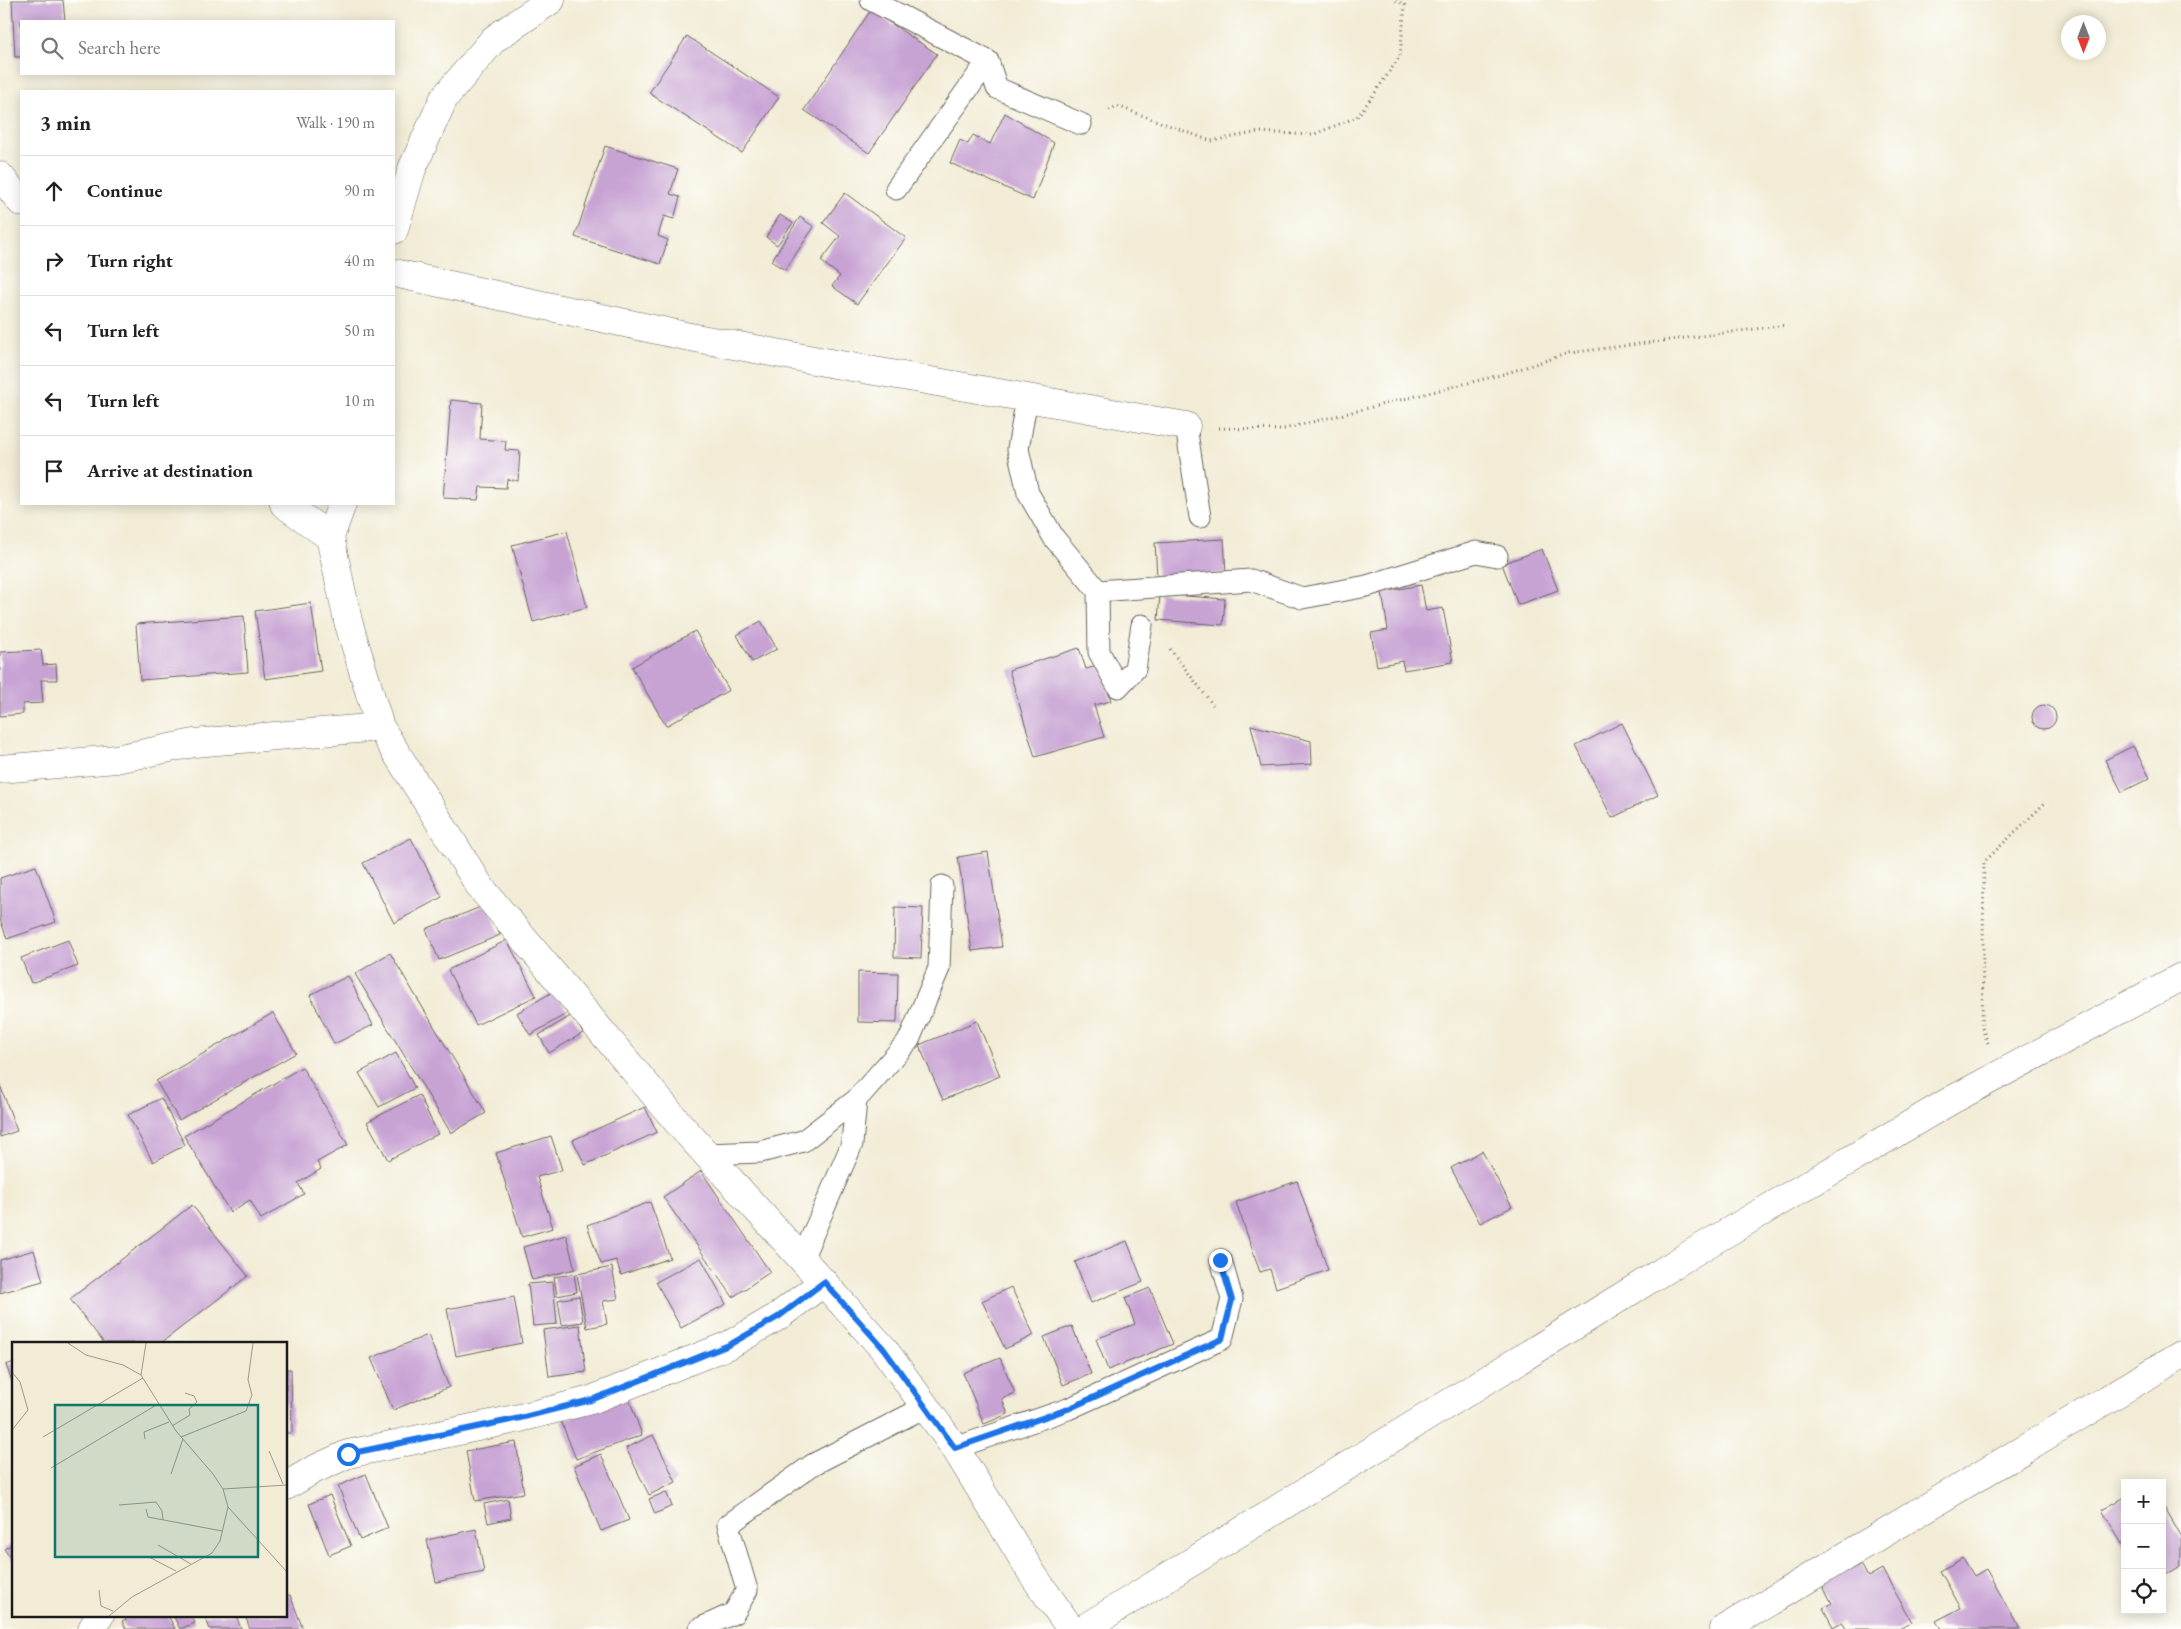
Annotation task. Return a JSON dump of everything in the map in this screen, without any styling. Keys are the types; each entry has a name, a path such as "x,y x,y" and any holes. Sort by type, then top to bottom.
{"street":[{"path":"395,227 412,169 444,98 494,39 551,0"},
{"path":"0,176 20,201"},
{"path":"395,273 694,338 1186,426"},
{"path":"285,505 330,537"},
{"path":"342,505 330,537 348,621 380,727 481,888 680,1125 883,1348 955,1448 1033,1575 1071,1629"},
{"path":"0,769 116,759 194,743 380,727"},
{"path":"1083,1629 1694,1252 1950,1101 2181,977"},
{"path":"288,1485 313,1470 348,1454 510,1420 600,1397 729,1345 778,1317 824,1282"},
{"path":"1724,1629 2181,1355"},
{"path":"92,1629 99,1616"}],"lane":[{"path":"871,0 988,61 997,88 1081,124"},
{"path":"896,189 988,61"},
{"path":"1027,398 1018,449 1028,493 1054,538 1098,591 1099,652 1118,687 1135,669 1142,625"},
{"path":"1186,426 1200,516"},
{"path":"1098,591 1251,580 1302,598 1367,586 1476,552 1497,556"},
{"path":"707,1154 760,1152 803,1141 856,1100 909,1040 939,968 942,886"},
{"path":"802,1259 852,1144 856,1100"},
{"path":"955,1448 1068,1409 1222,1339 1232,1300 1220,1260"},
{"path":"699,1629 734,1613 747,1590 728,1525 812,1465 925,1407"}],"path":[{"path":"1081,124 1117,106 1211,141 1259,132 1312,135 1357,117 1400,56 1405,5 1394,0"},
{"path":"1186,426 1280,430 1504,374 1569,353 1786,325"},
{"path":"2000,1074 1982,1028 1984,862 2047,801"}],"building":[{"path":"12,0 63,0 65,20 20,20 20,57 15,57"},
{"path":"871,10 937,54 869,153 804,110"},
{"path":"687,36 779,97 742,153 649,93"},
{"path":"1005,113 1054,143 1033,200 950,163 960,140 968,144 973,135 990,144"},
{"path":"605,146 678,169 670,194 680,197 674,219 664,216 658,236 668,240 660,264 575,237"},
{"path":"845,193 906,238 857,304 832,286 840,276 821,261 840,236 823,223"},
{"path":"780,215 793,223 777,245 766,237"},
{"path":"800,217 814,227 785,270 771,261"},
{"path":"451,400 482,403 480,439 506,441 505,450 520,451 518,481 507,479 506,488 480,487 478,500 443,498"},
{"path":"567,531 587,607 533,622 512,545"},
{"path":"1224,539 1226,573 1157,577 1155,543"},
{"path":"1542,549 1558,590 1518,605 1502,564"},
{"path":"1421,585 1426,611 1443,608 1453,662 1404,670 1402,661 1377,666 1371,633 1388,630 1382,592"},
{"path":"1160,594 1225,599 1223,625 1158,620"},
{"path":"311,603 321,671 265,679 255,611"},
{"path":"244,616 248,672 140,680 136,624"},
{"path":"761,621 777,649 752,662 737,635"},
{"path":"695,631 729,690 666,726 632,667"},
{"path":"1079,648 1086,669 1100,665 1111,701 1094,705 1104,737 1035,757 1009,670"},
{"path":"41,650 43,665 56,664 57,680 41,680 43,703 23,704 23,714 0,716 0,652"},
{"path":"2044,705 2053,708 2056,717 2053,726 2044,729 2035,726 2032,717 2035,708"},
{"path":"1622,723 1658,795 1612,818 1576,746"},
{"path":"1251,725 1311,741 1312,764 1261,767"},
{"path":"2133,746 2150,778 2122,792 2105,760"},
{"path":"411,838 442,897 394,923 363,863"},
{"path":"988,852 1002,947 972,951 958,857"},
{"path":"36,866 56,922 7,939 0,919 0,878"},
{"path":"488,904 500,935 439,960 426,929"},
{"path":"895,907 923,908 921,958 894,957"},
{"path":"68,940 78,966 31,983 21,958"},
{"path":"507,940 536,996 476,1025 448,970"},
{"path":"390,953 486,1113 451,1133 355,974"},
{"path":"858,972 898,973 897,1023 858,1022"},
{"path":"348,976 373,1025 334,1044 310,995"},
{"path":"554,991 568,1013 530,1035 517,1013"},
{"path":"273,1013 296,1053 179,1120 156,1081"},
{"path":"572,1015 583,1033 549,1053 539,1035"},
{"path":"977,1021 1000,1076 943,1100 919,1045"},
{"path":"396,1053 415,1088 379,1107 359,1073"},
{"path":"302,1067 348,1145 317,1162 321,1169 298,1183 304,1194 261,1219 250,1200 230,1212 184,1136"},
{"path":"0,1085 17,1131 0,1137"},
{"path":"419,1095 438,1134 388,1160 367,1122"},
{"path":"161,1098 185,1145 153,1162 128,1115"},
{"path":"645,1107 657,1132 585,1165 573,1140"},
{"path":"551,1136 562,1170 537,1177 553,1228 522,1237 496,1153"},
{"path":"1482,1151 1512,1207 1480,1223 1451,1168"},
{"path":"701,1171 770,1272 733,1297 663,1197"},
{"path":"1297,1181 1328,1270 1276,1288 1270,1269 1260,1272 1236,1202"},
{"path":"650,1202 670,1258 621,1275 616,1260 601,1264 587,1225"},
{"path":"192,1205 248,1276 162,1342 103,1342 70,1299"},
{"path":"566,1235 575,1269 532,1280 523,1247"},
{"path":"1127,1241 1143,1282 1091,1303 1075,1262"},
{"path":"34,1250 43,1281 0,1293 0,1260"},
{"path":"701,1258 726,1304 681,1328 656,1282"},
{"path":"612,1267 618,1299 603,1301 607,1324 587,1328 577,1274"},
{"path":"574,1274 577,1292 557,1296 554,1277"},
{"path":"553,1282 557,1324 533,1326 528,1284"},
{"path":"1011,1287 1034,1335 1005,1349 982,1301"},
{"path":"1150,1288 1173,1344 1108,1370 1096,1339 1135,1324 1125,1298"},
{"path":"579,1296 583,1322 562,1325 558,1300"},
{"path":"514,1297 522,1343 456,1356 447,1309"},
{"path":"580,1325 586,1372 549,1377 543,1330"},
{"path":"1072,1326 1091,1374 1063,1385 1044,1337"},
{"path":"428,1335 449,1387 393,1410 371,1358"},
{"path":"1000,1358 1015,1393 1002,1399 1008,1414 984,1424 963,1373"},
{"path":"12,1363 12,1381 6,1365"},
{"path":"288,1369 291,1369 292,1433 288,1433"},
{"path":"628,1396 642,1435 576,1459 561,1421"},
{"path":"653,1435 676,1482 649,1495 626,1448"},
{"path":"516,1442 524,1493 475,1501 466,1451"},
{"path":"601,1454 629,1520 601,1531 574,1466"},
{"path":"366,1474 388,1528 360,1540 338,1486"},
{"path":"666,1492 672,1506 655,1514 649,1499"},
{"path":"330,1495 351,1546 329,1555 309,1504"},
{"path":"508,1499 511,1518 488,1523 484,1504"},
{"path":"2121,1499 2121,1542 2102,1510"},
{"path":"2166,1511 2181,1536 2181,1566 2166,1575"},
{"path":"476,1529 484,1572 436,1582 427,1540"},
{"path":"12,1544 12,1560 4,1549"},
{"path":"1963,1558 1974,1576 1986,1569 2020,1629 1941,1629 1936,1621 1961,1608 1940,1571"},
{"path":"1861,1564 1868,1577 1882,1569 1912,1622 1899,1629 1846,1629 1842,1622 1833,1627 1823,1608 1832,1603 1822,1585"},
{"path":"290,1595 303,1629 250,1629 245,1616 288,1616 288,1596"},
{"path":"133,1616 168,1616 175,1629 126,1629 122,1621"},
{"path":"174,1616 192,1616 195,1623 180,1629"},
{"path":"204,1616 236,1616 241,1629 210,1629"}],"route":[{"path":"348,1454 435,1437 591,1400 729,1345 778,1317 824,1282 883,1348 955,1448 1068,1409 1222,1339 1232,1300 1220,1260"}]}
